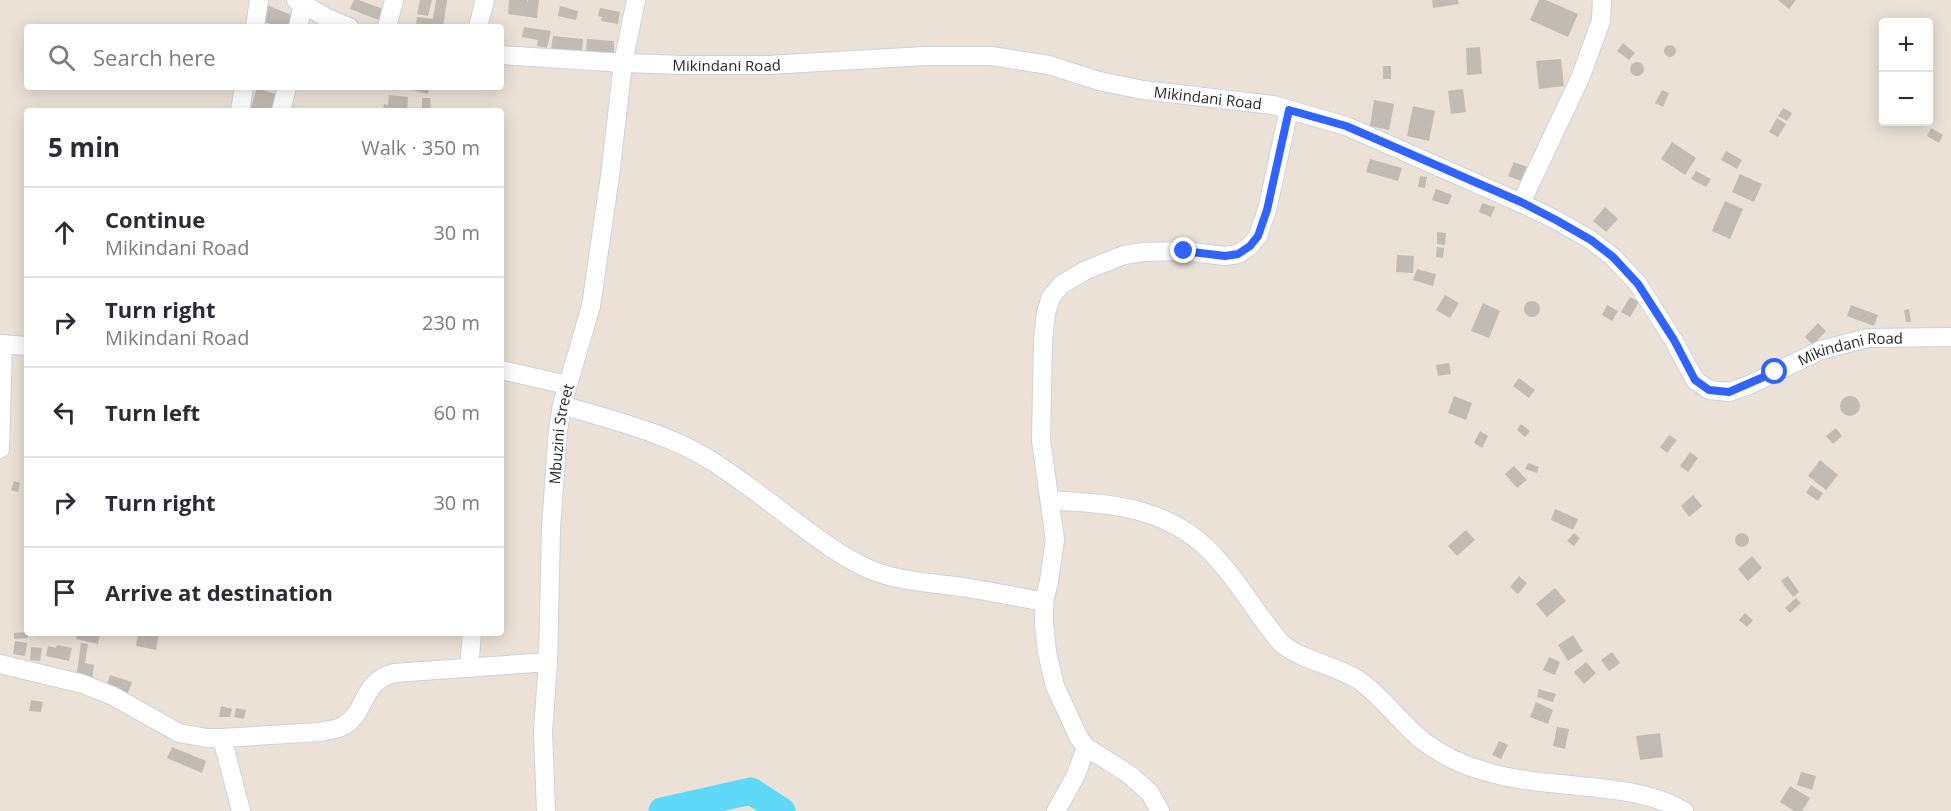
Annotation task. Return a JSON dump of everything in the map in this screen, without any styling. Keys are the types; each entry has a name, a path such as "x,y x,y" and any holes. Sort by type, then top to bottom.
{"street":[{"path":"255,24 259,0"},
{"path":"388,24 394,0"},
{"path":"479,24 485,0"},
{"name":"Mbuzini Street","path":"546,811 543,731 548,662 554,473 562,405 591,306 610,176 623,63 636,0"},
{"path":"1521,202 1581,76 1601,21 1602,0"},
{"path":"298,24 301,2 327,18 342,24"},
{"name":"Mikindani Road","path":"504,55 623,63 768,65 925,56 991,56 1049,65 1099,81 1143,90 1273,105 1346,126 1521,202 1573,230 1613,257 1638,284 1674,340 1695,380 1709,390 1729,392 1749,385 1821,350 1868,338 1951,337"},
{"path":"240,108 244,90"},
{"path":"282,108 286,90"},
{"path":"1160,811 1149,793 1130,775 1086,747 1079,738 1055,686 1047,652 1044,602 1055,540 1041,440 1043,340 1046,313 1051,297 1061,285 1084,271 1124,255 1184,251 1225,256 1238,254 1250,246 1258,236 1267,210 1289,110"},
{"path":"0,449 1,344 24,346"},
{"path":"504,371 567,385"},
{"path":"562,405 669,438 692,449 723,469 807,532 884,576 1044,602"},
{"path":"1050,501 1106,503 1142,511 1178,526 1218,559 1282,644 1292,652 1346,672 1362,682 1422,740 1448,757 1482,771 1519,780 1623,792 1653,798 1672,804 1684,811"},
{"path":"470,668 472,636"},
{"path":"0,664 93,688 113,696 179,733 222,738 335,729 349,722 356,714 378,678 394,674 548,662"},
{"path":"222,738 241,811"},
{"path":"1056,811 1076,776 1086,747"}],"building":[{"path":"354,0 383,9 379,20 350,9"},
{"path":"420,0 432,0 428,16 417,14"},
{"path":"436,0 447,0 443,24 416,24 417,17 433,19"},
{"path":"509,0 527,0 528,2 528,0 539,0 537,18 508,14"},
{"path":"1432,0 1458,0 1459,4 1433,8"},
{"path":"1539,0 1546,0 1578,14 1568,37 1530,20"},
{"path":"1778,0 1796,0 1789,9"},
{"path":"267,5 294,16 290,24 270,24 261,20"},
{"path":"560,6 578,11 576,20 558,16"},
{"path":"600,8 620,12 618,24 601,21 602,17 598,16"},
{"path":"524,27 551,31 547,48 537,46 538,40 522,37"},
{"path":"553,36 583,39 582,52 551,49"},
{"path":"587,39 614,41 614,53 586,51"},
{"path":"1623,43 1635,53 1629,60 1617,51"},
{"path":"1670,45 1676,51 1670,57 1664,51"},
{"path":"1480,47 1482,74 1467,75 1466,48"},
{"path":"1561,59 1564,86 1539,89 1536,61"},
{"path":"1637,62 1642,64 1644,69 1642,74 1637,76 1632,74 1630,69 1632,64"},
{"path":"1383,66 1391,66 1391,79 1383,79"},
{"path":"1463,89 1466,112 1451,114 1448,91"},
{"path":"256,90 281,96 278,108 251,108"},
{"path":"412,90 429,90 428,94"},
{"path":"1662,90 1669,93 1663,107 1655,103"},
{"path":"389,95 408,97 407,108 383,108 384,104 388,105"},
{"path":"422,98 430,98 431,108 422,108"},
{"path":"1374,100 1394,104 1389,130 1370,126"},
{"path":"1413,106 1435,111 1429,141 1407,136"},
{"path":"1783,108 1792,113 1787,121 1778,116"},
{"path":"1777,118 1786,124 1778,137 1769,132"},
{"path":"1931,128 1943,135 1939,143 1927,136"},
{"path":"1672,142 1696,158 1685,175 1661,159"},
{"path":"1726,151 1742,160 1737,169 1721,160"},
{"path":"1370,159 1402,168 1398,181 1366,172"},
{"path":"1514,162 1527,167 1521,181 1508,176"},
{"path":"1696,171 1711,179 1706,187 1691,179"},
{"path":"1740,174 1762,184 1754,202 1732,192"},
{"path":"1420,176 1427,177 1425,188 1418,187"},
{"path":"1436,189 1452,195 1448,205 1432,200"},
{"path":"1725,201 1743,209 1730,239 1712,231"},
{"path":"1482,203 1495,207 1491,217 1479,212"},
{"path":"1605,207 1618,219 1606,232 1593,221"},
{"path":"1437,232 1446,233 1445,245 1437,244"},
{"path":"1437,247 1444,248 1443,258 1436,257"},
{"path":"1397,255 1414,256 1413,273 1396,272"},
{"path":"1417,269 1436,274 1433,286 1413,280"},
{"path":"1445,295 1459,303 1450,318 1436,310"},
{"path":"1630,297 1639,302 1630,317 1621,312"},
{"path":"1529,301 1535,301 1540,309 1538,315 1529,317 1524,312 1524,306"},
{"path":"1483,303 1500,311 1489,338 1471,331"},
{"path":"1607,305 1618,311 1612,321 1602,315"},
{"path":"1851,305 1878,315 1874,326 1847,316"},
{"path":"1909,309 1911,322 1906,322 1904,310"},
{"path":"1818,323 1826,331 1813,345 1805,337"},
{"path":"1449,363 1451,374 1438,376 1436,365"},
{"path":"1519,378 1535,390 1529,398 1513,386"},
{"path":"1454,396 1472,403 1466,420 1448,413"},
{"path":"1850,396 1857,399 1860,406 1857,413 1850,416 1843,413 1840,406 1843,399"},
{"path":"1521,424 1530,431 1525,437 1517,430"},
{"path":"1836,428 1842,436 1833,444 1826,436"},
{"path":"1480,431 1488,436 1482,448 1474,443"},
{"path":"1669,435 1677,440 1667,453 1660,447"},
{"path":"1690,452 1698,458 1688,472 1680,466"},
{"path":"1820,460 1838,475 1826,490 1808,476"},
{"path":"1528,463 1539,467 1537,473 1525,469"},
{"path":"1514,466 1527,480 1517,488 1505,474"},
{"path":"14,481 20,483 18,492 11,490"},
{"path":"1811,485 1823,493 1818,501 1806,493"},
{"path":"1693,495 1702,506 1689,517 1681,506"},
{"path":"1555,509 1578,519 1573,530 1551,520"},
{"path":"1466,530 1475,540 1457,556 1448,546"},
{"path":"1574,533 1580,538 1574,546 1567,541"},
{"path":"1742,533 1747,535 1749,540 1747,545 1742,547 1737,545 1735,540 1737,535"},
{"path":"1752,556 1762,568 1748,581 1738,569"},
{"path":"1519,576 1527,583 1518,594 1510,587"},
{"path":"1788,576 1799,592 1793,597 1781,581"},
{"path":"1555,588 1566,601 1547,617 1536,604"},
{"path":"1796,598 1801,603 1790,613 1785,608"},
{"path":"1745,613 1753,620 1747,627 1739,620"},
{"path":"24,632 24,636 28,638 14,639 14,633"},
{"path":"1573,635 1583,651 1568,661 1558,645"},
{"path":"76,636 99,636 98,644 76,639"},
{"path":"138,636 158,636 156,650 136,646"},
{"path":"15,641 27,643 25,656 13,654"},
{"path":"81,643 88,644 85,663 94,665 92,681 76,679"},
{"path":"57,645 72,648 69,661 46,656 48,646 56,648"},
{"path":"31,647 42,648 40,661 30,660"},
{"path":"1612,652 1620,663 1609,671 1601,660"},
{"path":"1549,657 1560,662 1555,675 1543,670"},
{"path":"1586,662 1596,673 1584,684 1574,672"},
{"path":"110,675 132,682 127,695 106,687"},
{"path":"1539,689 1556,694 1553,702 1537,697"},
{"path":"31,700 43,702 41,712 29,711"},
{"path":"1536,702 1553,710 1548,724 1530,717"},
{"path":"221,706 232,709 230,717 219,717"},
{"path":"236,708 246,710 244,719 234,717"},
{"path":"1557,727 1569,729 1565,749 1553,746"},
{"path":"1660,733 1663,757 1640,760 1636,736"},
{"path":"1499,741 1508,745 1501,759 1492,755"},
{"path":"172,747 206,761 202,773 167,758"},
{"path":"1801,772 1816,776 1812,790 1797,785"},
{"path":"1790,786 1810,798 1802,811 1794,811 1780,802"}],"waterway":[{"path":"662,811 751,791 782,811"}],"route":[{"path":"1184,251 1225,256 1238,254 1250,246 1258,236 1267,210 1289,110 1346,126 1521,202 1591,240 1613,257 1638,284 1674,340 1695,380 1709,390 1729,392 1775,372"}]}
